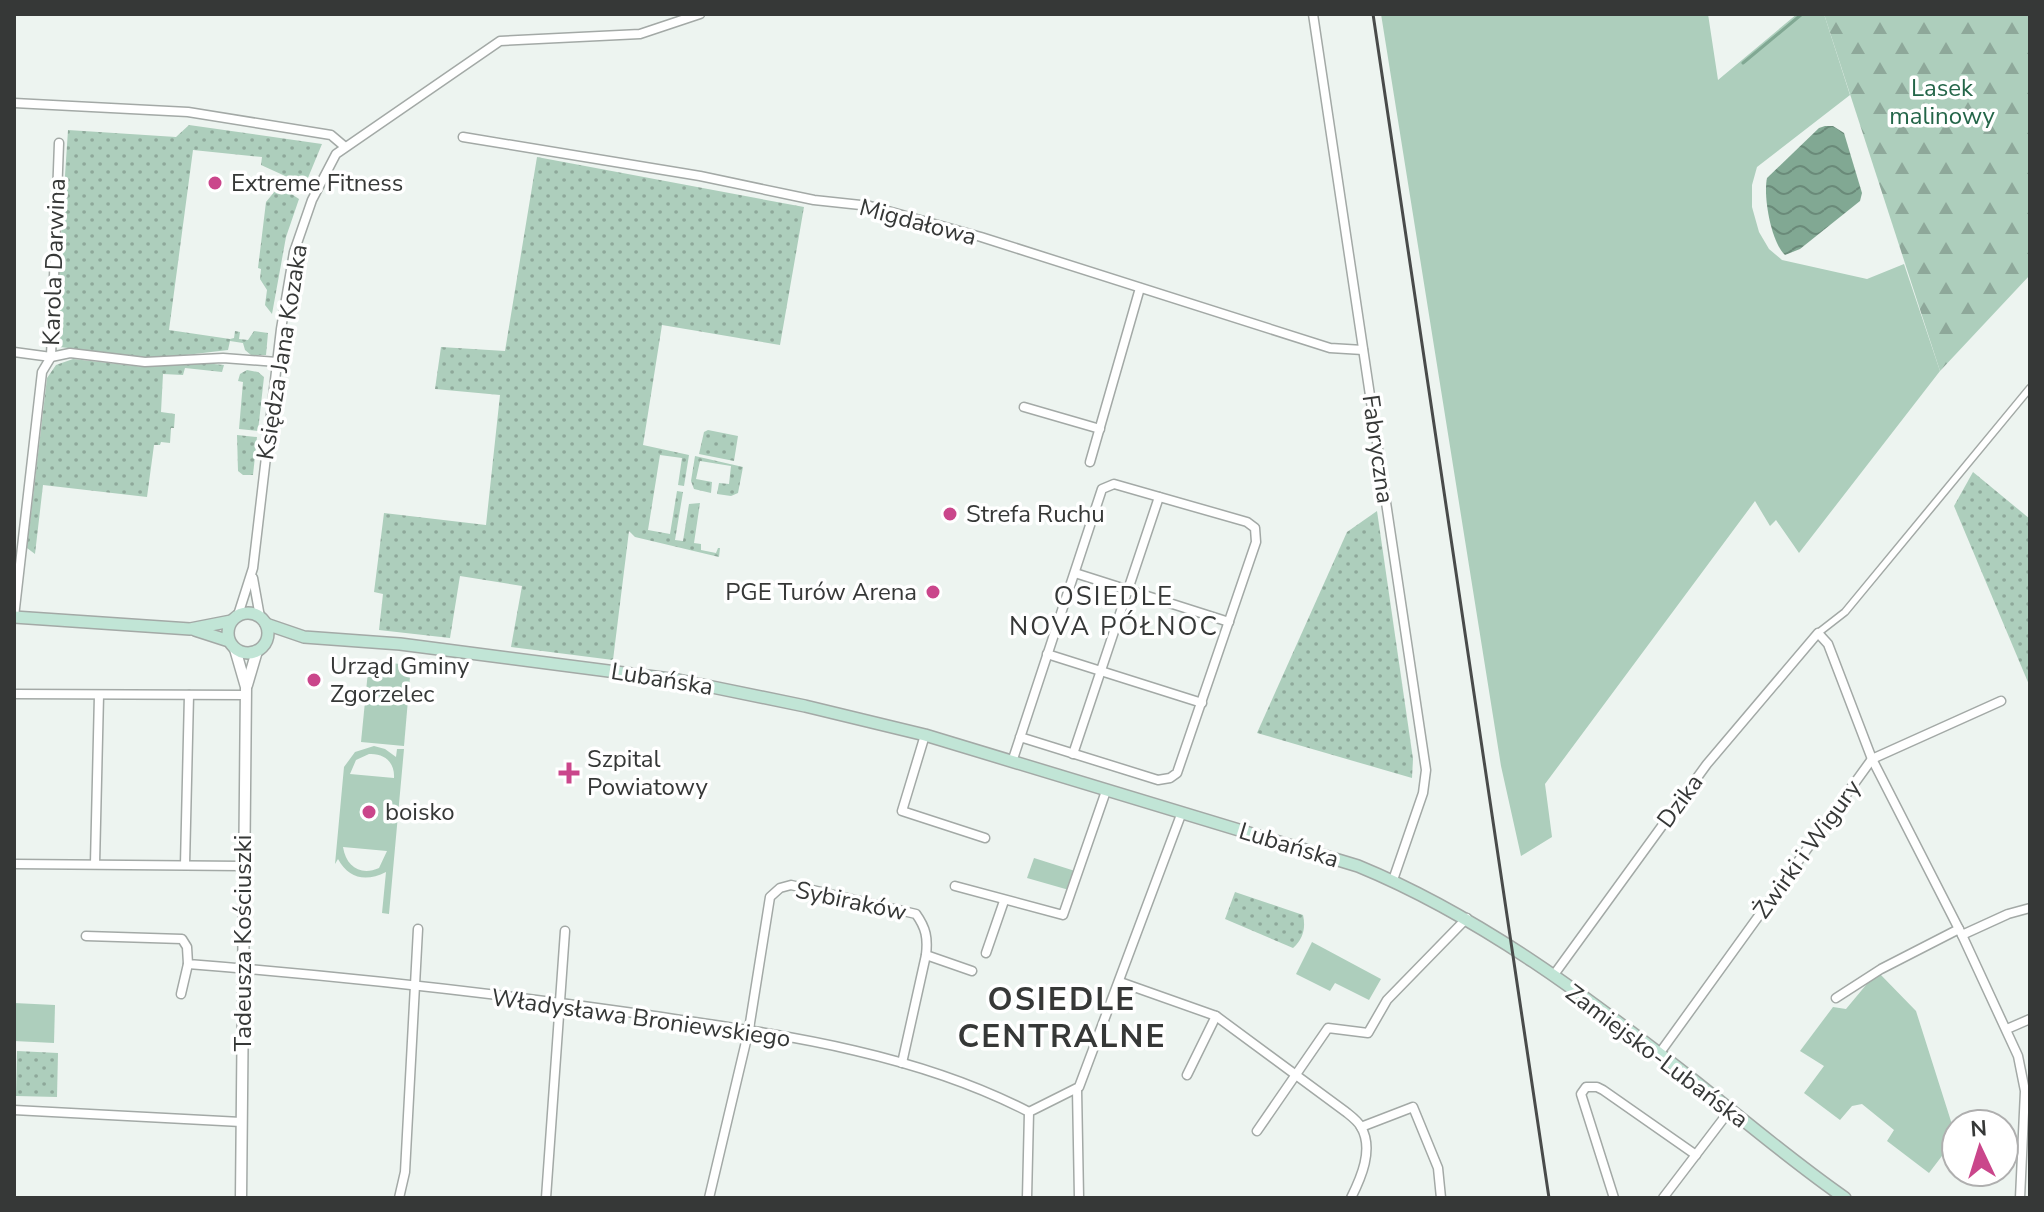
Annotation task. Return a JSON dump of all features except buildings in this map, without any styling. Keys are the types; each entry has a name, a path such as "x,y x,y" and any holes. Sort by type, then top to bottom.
{"main road":[{"path":"14,617 190,629 246,653 260,647 267,637 263,620 252,613 190,629"},
{"path":"232,645 228,629 235,618"},
{"name":"Lubańska","path":"263,620 304,637"},
{"name":"Lubańska","path":"260,647 304,637 412,646 678,680 805,706 925,735 1334,858 1393,880 1467,918"},
{"name":"Zamiejsko-Lubańska","path":"1467,918 1504,941 1659,1054 1768,1142 1845,1198"}],"street":[{"path":"14,103 201,114 331,135 344,146 363,137 500,41 640,34 700,14"},
{"name":"Fabryczna","path":"1313,14 1426,770 1423,793 1393,880"},
{"name":"Migdałowa","path":"463,137 700,176 814,200 870,206 981,237 1330,348 1363,350"},
{"name":"Karola Darwina","path":"14,617 42,372 51,357 59,143"},
{"name":"Księdza Jana Kozaka","path":"235,618 244,605 253,568 277,362 294,252 312,200 336,154 344,146"},
{"path":"1090,462 1140,288"},
{"path":"14,352 51,357 70,353 145,362 223,358 277,362"},
{"path":"2020,1198 2025,1091 2023,1071 2007,1029 1961,932 1872,759 1828,644 1818,633 1845,612 2030,388"},
{"path":"1024,407 1100,429"},
{"path":"1012,762 1020,737 1047,654 1075,573 1100,493 1105,486 1114,484 1247,522 1255,528 1256,542 1180,769 1170,778 1158,780 1020,737"},
{"path":"1073,754 1159,497"},
{"name":"Księdza Jana Kozaka","path":"253,568 255,599 263,620"},
{"path":"1075,573 1229,622"},
{"name":"Dzika","path":"1553,976 1707,764 1818,633"},
{"name":"Tadeusza Kościuszki","path":"232,645 246,691"},
{"name":"Tadeusza Kościuszki","path":"241,1198 246,691 260,647"},
{"path":"1047,654 1202,703"},
{"path":"14,694 189,695 246,691"},
{"path":"95,864 99,695"},
{"path":"185,865 189,695"},
{"name":"Żwirki i Wigury","path":"1659,1054 1872,759 2001,701"},
{"path":"925,735 902,811 985,838"},
{"path":"955,886 1063,915 1106,791"},
{"path":"1079,1198 1077,1089 1182,812"},
{"path":"14,864 243,866"},
{"name":"Sybiraków","path":"749,1029 770,897 780,888 791,885 916,914 926,930 926,955 902,1063"},
{"path":"986,953 1004,901"},
{"path":"1836,998 1881,969 1961,932 2030,908"},
{"path":"1257,1131 1328,1028 1368,1033 1387,1000 1467,918"},
{"path":"399,1198 405,1172 418,929"},
{"path":"546,1198 565,931"},
{"path":"86,936 182,939 187,947 188,964 181,994"},
{"path":"926,955 972,971"},
{"name":"Władysława Broniewskiego","path":"188,964 560,1003 749,1029 902,1063 1029,1112"},
{"path":"1120,982 1216,1016 1346,1112 1361,1127 1366,1147 1360,1178 1351,1198"},
{"path":"1187,1075 1216,1016"},
{"path":"2007,1029 2030,1019"},
{"path":"709,1198 749,1029"},
{"path":"1614,1198 1586,1114 1581,1094 1586,1087 1603,1090 1696,1155"},
{"path":"1027,1198 1029,1112 1077,1089"},
{"path":"1361,1127 1413,1107 1438,1168 1441,1198"},
{"path":"14,1110 241,1122"},
{"path":"1663,1198 1730,1110"}],"green space":[{"path":"1381,14 1708,14 1718,80 1797,14 1824,14 1850,95 1757,167 1752,185 1752,207 1759,232 1769,249 1782,260 1867,279 1904,264 1940,371 1799,553 1776,520 1770,526 1755,501 1545,784 1552,837 1521,856 1501,766"},
{"name":"Lasek malinowy","path":"1824,14 2030,14 2030,275 1940,371"},
{"path":"189,125 322,144 305,185 261,165 262,157 193,150 169,330 230,339 234,338 235,331 240,332 239,339 248,340 254,331 268,333 266,355 251,355 243,343 230,341 228,350 152,359 60,347 55,328 68,130 176,137"},
{"path":"537,157 804,207 780,345 662,325 643,445 689,455 684,486 678,485 682,458 660,455 648,530 670,534 677,491 683,492 675,540 683,541 689,504 700,503 694,543 701,544 701,550 716,553 720,548 719,557 635,537 629,531 613,660 511,647 522,586 460,576 450,638 379,630 383,594 374,592 384,513 486,525 500,395 435,389 441,347 505,351"},
{"path":"284,189 299,199 286,237 272,314 265,305 267,290 258,268 266,202 275,191"},
{"path":"73,359 144,367 194,362 224,365 222,372 185,368 183,375 163,374 161,412 175,414 174,428 171,428 170,443 154,445 147,497 43,485 35,554 27,548 47,378 56,365"},
{"path":"247,370 264,377 258,431 239,429 243,382 238,381 240,374"},
{"path":"708,430 738,436 734,461 699,454 704,432"},
{"path":"237,435 257,437 253,475 243,475 238,471"},
{"path":"695,456 743,467 738,493 731,496 717,494 719,483 729,484 731,466 700,461 696,479 712,482 711,493 694,489 691,481"},
{"path":"1973,472 2030,519 2030,687 1954,506"},
{"path":"1377,511 1413,759 1412,778 1257,733 1347,532"},
{"path":"369,661 411,665 404,746 361,742"},
{"path":"374,746 396,757 397,749 404,749 389,914 382,913 386,872 365,878 347,871 338,859 335,864 344,767 355,752","holes":["369,754 388,760 394,778 350,774 356,760","343,847 387,851 379,868 366,871 351,865"]},
{"path":"1034,858 1075,871 1069,890 1027,878"},
{"path":"1235,892 1303,915 1303,933 1296,945 1293,948 1225,919"},
{"path":"1312,942 1381,979 1369,1000 1335,983 1330,991 1296,974"},
{"path":"1879,973 1916,1011 1947,1108 1940,1108 1940,1159 1929,1173 1887,1141 1894,1130 1862,1104 1852,1106 1840,1120 1804,1093 1824,1066 1800,1051 1833,1007 1846,1009"},
{"path":"14,1003 55,1005 54,1043 14,1041"},
{"path":"17,1051 58,1053 57,1097 16,1096"}],"water":[{"path":"1833,126 1844,133 1862,193 1860,201 1800,249 1785,255 1769,218 1767,178 1819,128"}],"waterway":[{"path":"1743,63 1802,14"}],"railway":[{"path":"1373,14 1549,1198"}],"place":[{"name":"Extreme Fitness","path":"215,183"},
{"name":"Strefa Ruchu","path":"950,514"},
{"name":"PGE Turów Arena","path":"933,592"},
{"name":"Urząd Gminy Zgorzelec","path":"314,680"},
{"name":"Szpital Powiatowy","path":"569,773"},
{"name":"boisko","path":"369,812"}],"district":[{"name":"OSIEDLE NOVA PÓŁNOC","path":"1114,611"},
{"name":"OSIEDLE CENTRALNE","path":"1062,1018"}]}
